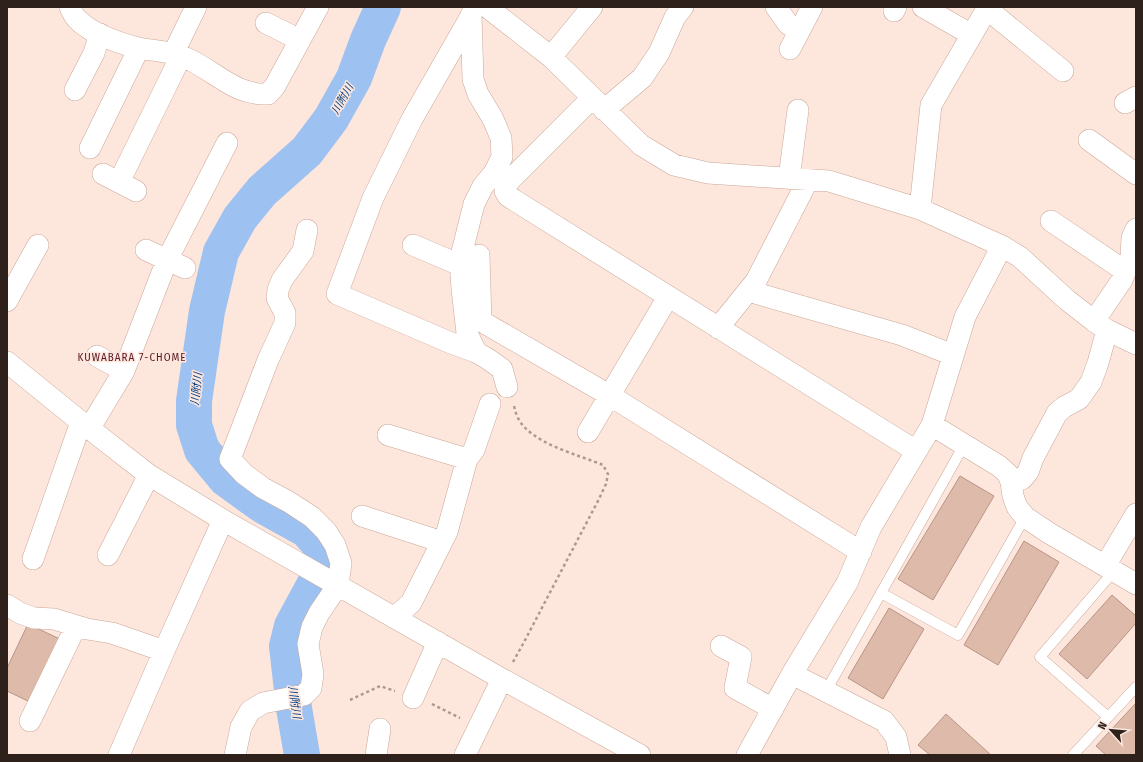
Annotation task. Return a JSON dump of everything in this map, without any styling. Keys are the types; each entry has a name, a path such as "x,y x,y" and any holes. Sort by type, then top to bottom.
{"street":[{"path":"70,7 77,20 93,31 112,40 139,48 177,55 202,65 231,85 247,92 259,94 268,94 275,86 318,7"},
{"path":"119,183 177,55 196,7"},
{"path":"551,57 592,7"},
{"path":"683,7 675,17 659,53 642,78 598,104 512,178 507,184 505,191 514,200 916,451"},
{"path":"776,7 788,24 799,31"},
{"path":"790,49 812,7"},
{"path":"923,7 972,35"},
{"path":"920,209 932,105 987,8 1063,71"},
{"path":"478,10 551,57 641,145 674,165 708,173 829,181 920,209 1002,246 1020,257 1067,300 1100,326 1136,344"},
{"path":"476,352 467,333 460,260 474,204 483,186 494,173 502,157 501,138 493,119 478,94 473,79 478,10"},
{"path":"478,10 412,119 373,198 337,294 488,358 502,369 507,387"},
{"path":"266,23 300,40"},
{"path":"74,90 94,53 100,34"},
{"path":"90,148 139,48"},
{"path":"718,328 756,281 798,179 798,110"},
{"path":"1089,140 1136,174"},
{"path":"33,558 85,425 124,371 176,264 226,143"},
{"path":"1051,221 1125,271"},
{"path":"1011,482 1022,479 1028,472 1033,458 1057,413 1064,407 1079,400 1091,382 1098,363 1100,326 1131,258 1132,238 1136,229"},
{"path":"235,755 241,727 250,711 263,703 304,695 311,688 313,674 308,644 309,638 312,627 320,612 338,585 341,563 335,545 326,531 312,517 263,488 244,474 230,459 268,360 285,323 285,313 277,298 278,290 282,280 302,251 307,230"},
{"path":"7,301 38,245"},
{"path":"412,245 460,265"},
{"path":"747,755 792,674 847,583 871,527 932,425 965,317 1002,246"},
{"path":"146,250 176,264"},
{"path":"479,255 481,321 610,395 861,552"},
{"path":"748,290 902,335 953,355"},
{"path":"588,432 668,297"},
{"path":"97,356 124,371"},
{"path":"7,362 149,475 223,520 394,618 640,755"},
{"path":"394,618 411,603 447,532 467,459 474,450 490,404"},
{"path":"932,425 999,466 1008,474 1017,507 1025,517 1049,533 1136,584"},
{"path":"388,434 467,459"},
{"path":"108,555 149,475"},
{"path":"1110,569 1136,514"},
{"path":"362,516 442,542"},
{"path":"119,755 223,520"},
{"path":"7,605 20,613 34,618 54,619 87,630 112,633 164,652"},
{"path":"30,721 76,626"},
{"path":"413,698 438,642"},
{"path":"721,646 741,656 734,688 773,709"},
{"path":"792,674 884,721 896,737 900,755"},
{"path":"465,755 502,679"},
{"path":"376,755 380,729"}],"lane":[{"path":"826,691 964,445"},
{"path":"881,594 958,635 1025,517"},
{"path":"1108,717 1040,657 1110,569"},
{"path":"1073,755 1136,687"}],"path":[{"path":"502,679 523,644 599,499 606,484 608,474 603,465 554,446 531,434 518,419 507,387"}],"building":[{"path":"960,476 994,496 933,600 898,579"},
{"path":"1024,541 1059,562 998,665 964,645"},
{"path":"1112,595 1136,616 1136,623 1087,679 1059,654"},
{"path":"889,608 924,629 883,699 848,678"},
{"path":"28,624 62,640 32,703 7,691 7,668"},
{"path":"1136,703 1136,755 1106,755 1096,746"},
{"path":"946,714 991,755 930,755 918,745"}],"waterway":[{"name":"川附川","path":"302,755 294,708 287,646 292,626 325,565 322,547 307,530 262,505 226,479 202,450 194,425 194,401 207,311 221,252 240,218 262,191 307,151 331,119 354,78 368,40 383,7"}],"district":[{"name":"KUWABARA 7-CHOME","path":"132,357"}]}
